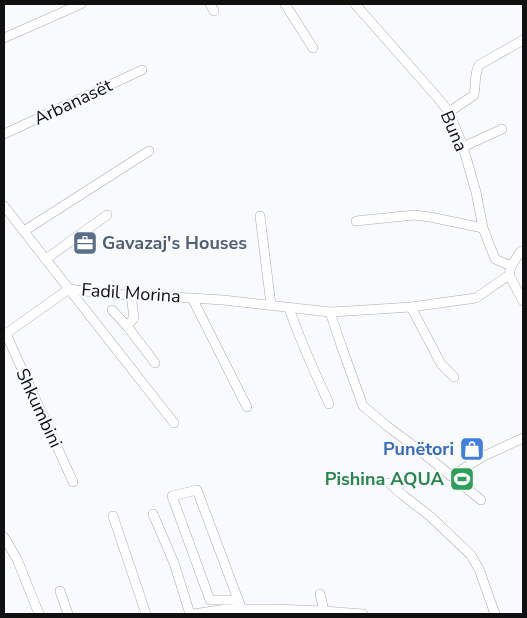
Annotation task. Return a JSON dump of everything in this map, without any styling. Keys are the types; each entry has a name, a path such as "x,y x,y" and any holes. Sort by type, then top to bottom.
{"street":[{"path":"4,38 81,4"},
{"path":"286,4 313,48"},
{"name":"Buna","path":"355,4 449,112 463,147 476,192 483,228 495,259 510,271"},
{"path":"449,112 474,95 476,70 480,65 523,40"},
{"name":"Arbanasët","path":"4,134 142,70"},
{"path":"463,147 502,129"},
{"path":"24,231 149,151"},
{"path":"4,206 174,423"},
{"path":"356,221 414,214 483,228"},
{"path":"46,259 107,215"},
{"path":"260,216 271,305"},
{"name":"Fadil Morina","path":"69,288 131,295 223,300 330,312 411,307 476,298 510,271 521,251 523,251"},
{"path":"510,271 523,301"},
{"name":"Shkumbini","path":"69,288 5,334 73,482"},
{"path":"127,326 134,318 131,295"},
{"name":"Fadil Morina","path":"192,298 247,407"},
{"path":"411,307 441,364 454,377"},
{"path":"288,308 328,404"},
{"path":"112,310 127,326 155,363"},
{"path":"330,312 363,406 481,500"},
{"path":"451,476 484,456 523,438"},
{"path":"389,483 431,517 471,555 495,614"},
{"path":"197,490 241,606 234,600 210,600 172,496 197,490"},
{"path":"153,514 174,563 191,614 241,606 275,612 363,614"},
{"path":"113,516 146,614"},
{"path":"4,536 17,559 39,614"},
{"path":"60,591 68,614"},
{"path":"320,594 322,612"}],"place":[{"name":"Gavazaj's Houses","path":"85,243"},
{"name":"Punëtori","path":"472,449"},
{"name":"Pishina AQUA","path":"462,479"}]}
